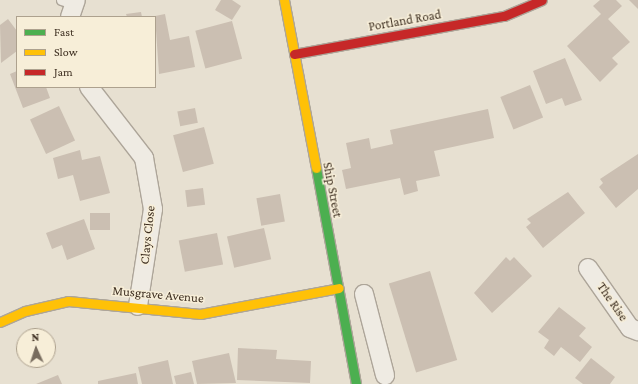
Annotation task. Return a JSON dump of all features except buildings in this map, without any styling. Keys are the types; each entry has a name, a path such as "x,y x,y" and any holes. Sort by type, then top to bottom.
{"street":[{"name":"Ship Street","path":"284,0 356,384"},
{"name":"Portland Road","path":"294,54 504,16 542,0"},
{"name":"Clays Close","path":"90,88 144,158 153,208 138,306"},
{"name":"The Rise","path":"588,268 630,328 638,331"},
{"name":"Musgrave Avenue","path":"0,322 25,311 68,301 138,306 200,314 339,288"},
{"path":"364,294 385,375"},
{"path":"348,340 374,334"}],"traffic: fast":[{"path":"316,168 356,384"}],"traffic: slow":[{"path":"284,0 316,168"},
{"path":"0,322 25,311 68,301 200,314 339,288"}],"traffic: jam":[{"path":"294,54 504,16 542,0"}]}
